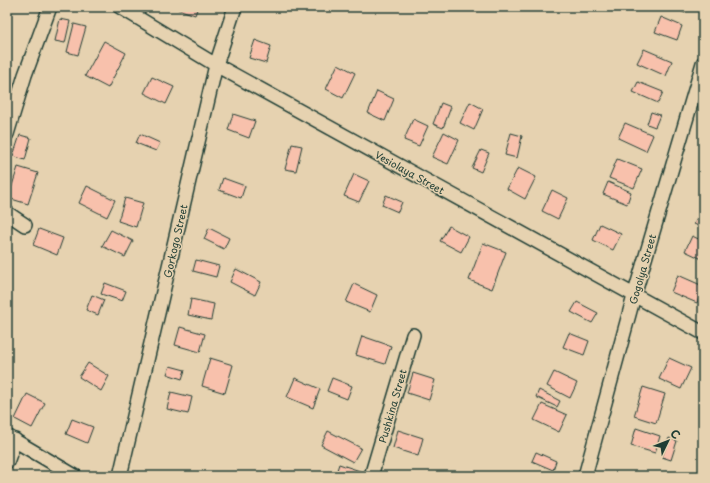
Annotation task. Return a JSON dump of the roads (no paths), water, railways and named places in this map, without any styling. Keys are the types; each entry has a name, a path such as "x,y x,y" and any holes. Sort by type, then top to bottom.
{"street":[{"path":"7,134 25,74 50,7"},
{"name":"Vesiolaya Street","path":"120,7 216,65 703,333"},
{"name":"Gorkogo Street","path":"120,476 216,65 234,7"},
{"name":"Gogolya Street","path":"585,476 634,296 703,64"},
{"path":"7,214 25,225"},
{"name":"Pushkina Street","path":"371,476 413,335"},
{"path":"7,462 11,438 75,476"}]}
